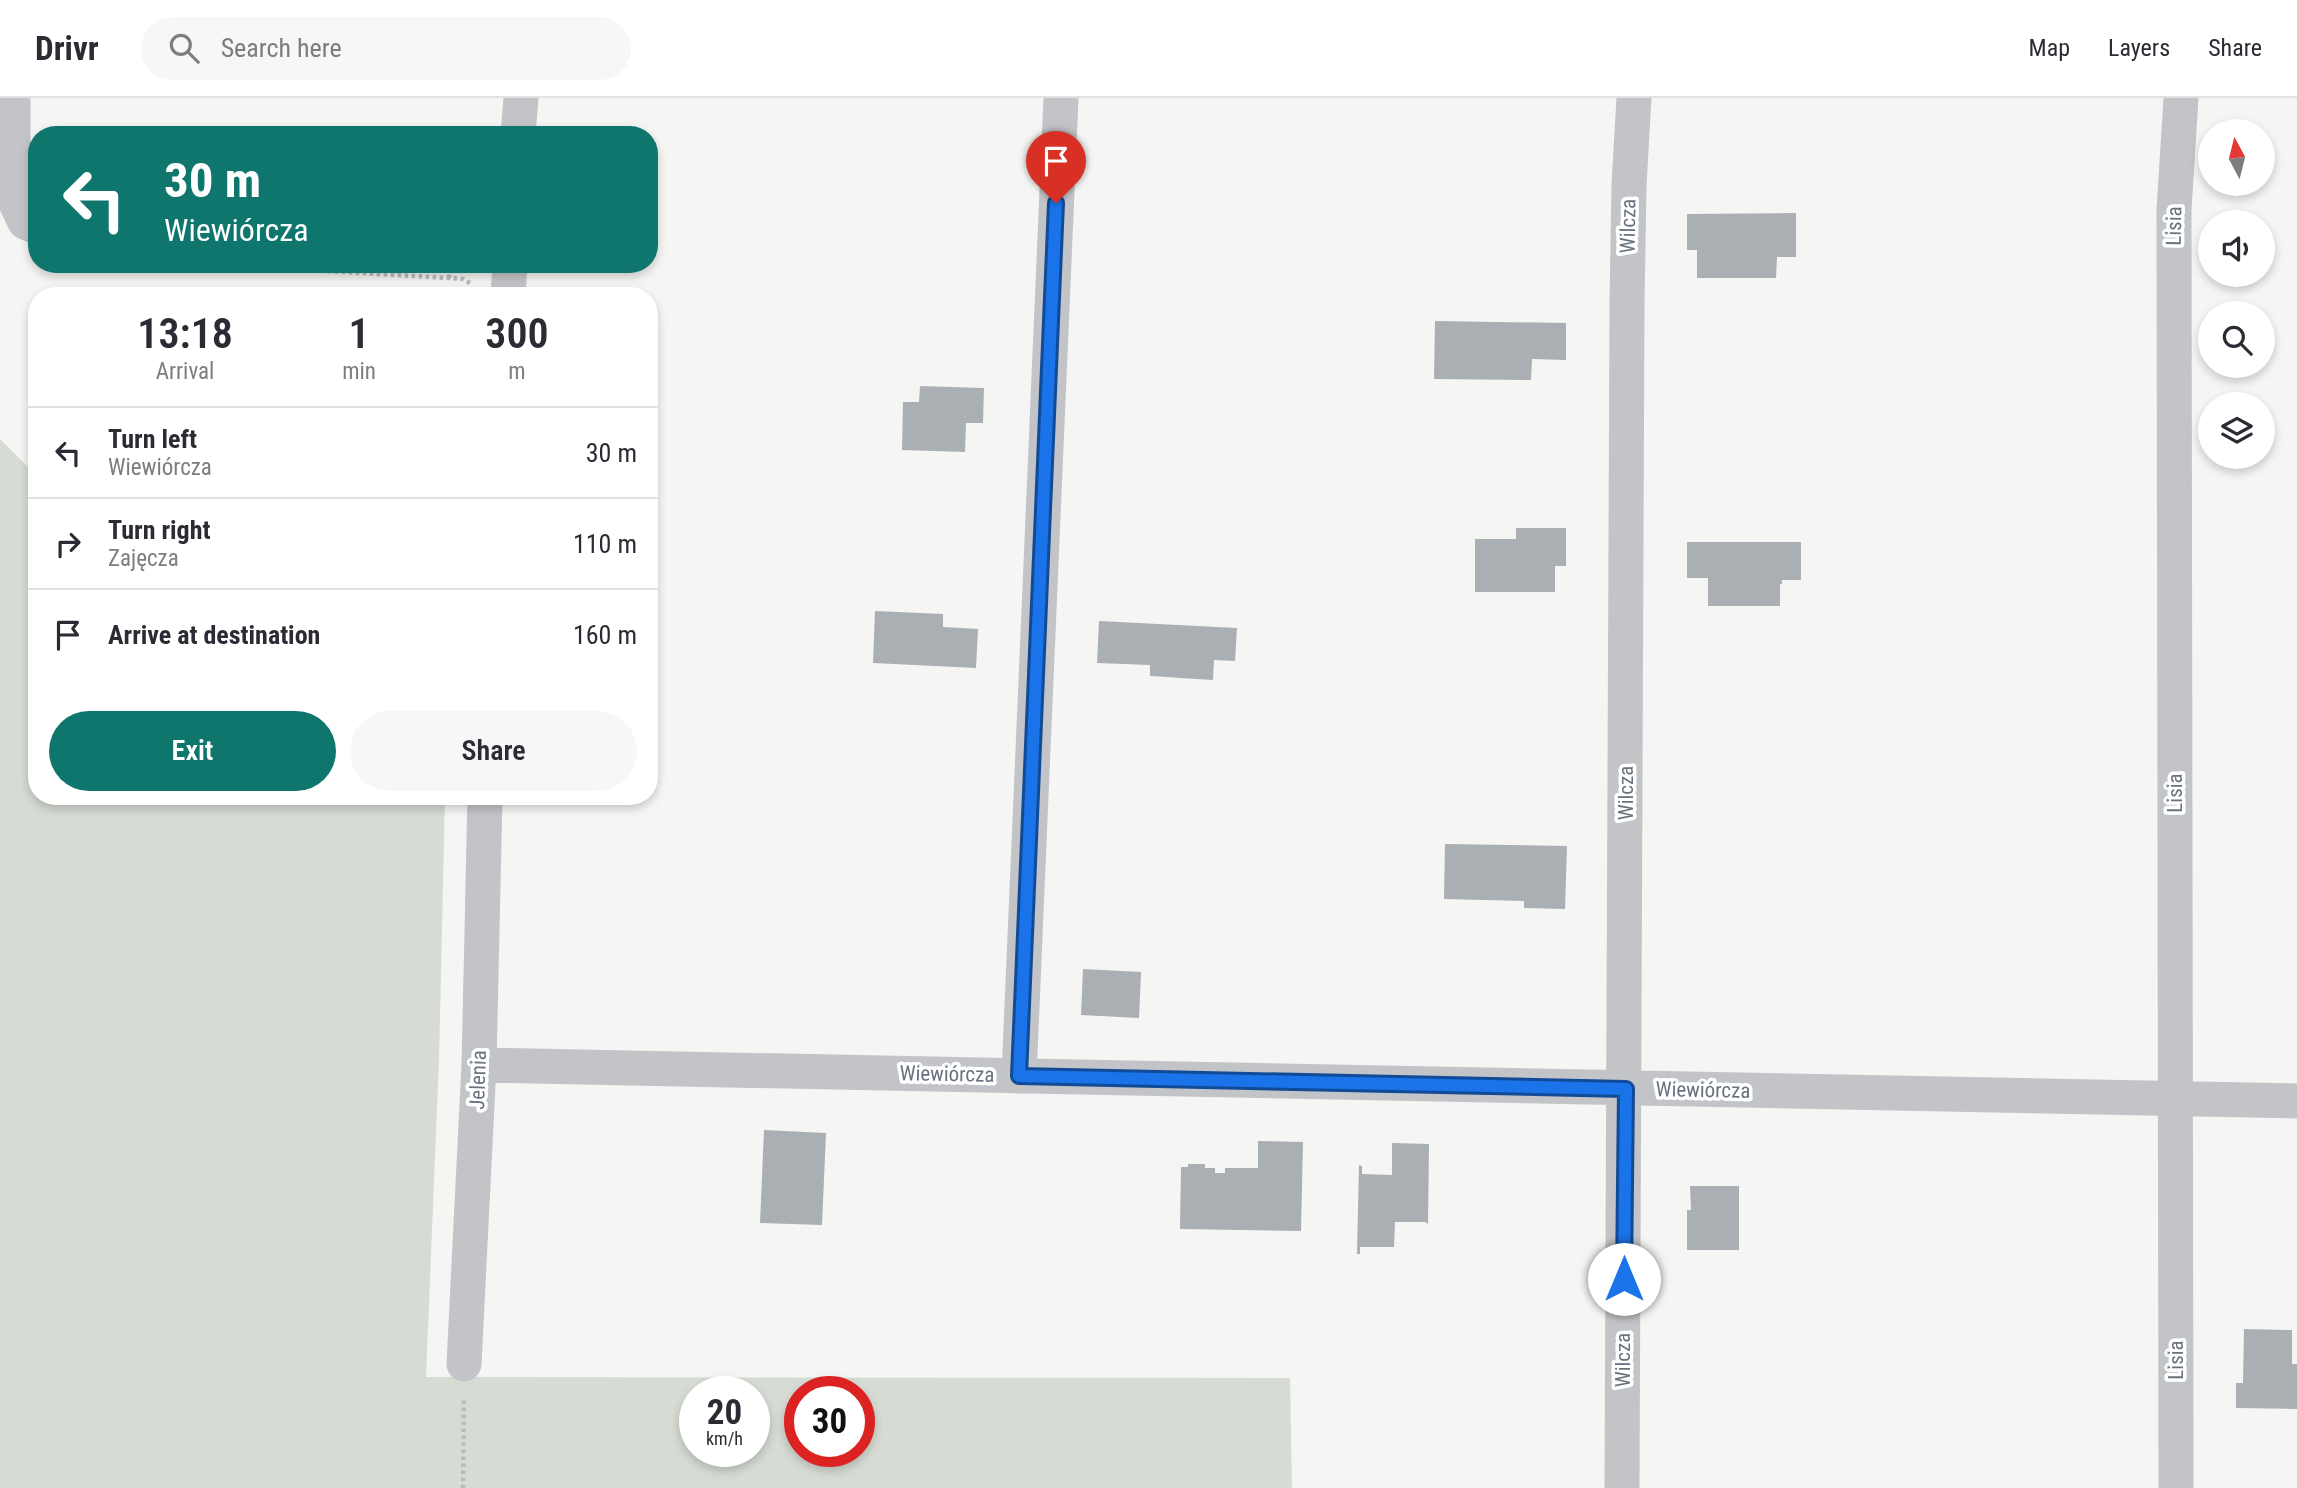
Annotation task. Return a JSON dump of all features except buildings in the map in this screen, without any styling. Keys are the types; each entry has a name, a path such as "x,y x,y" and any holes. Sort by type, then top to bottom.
{"street":[{"path":"13,98 15,201 28,223"},
{"path":"519,126 521,98"},
{"path":"1019,1076 1060,98"},
{"name":"Wilcza","path":"1622,1488 1626,1089 1627,303 1634,98"},
{"name":"Lisia","path":"2176,1488 2174,249 2181,98"},
{"name":"Jelenia","path":"464,1364 479,1065 485,805"},
{"name":"Wiewiórcza","path":"479,1065 2297,1101"}],"path":[{"path":"361,273 449,278 468,281 481,287"},
{"path":"449,273 449,278"},
{"path":"463,1488 464,1364"}],"shaded area":[{"path":"0,439 28,467 28,805 445,805 439,1061 426,1377 679,1377 679,1467 770,1467 770,1377 784,1377 784,1467 875,1467 875,1378 1290,1378 1292,1488 0,1488"}],"route":[{"path":"1056,203 1019,1076 1626,1089 1624,1279"}]}
